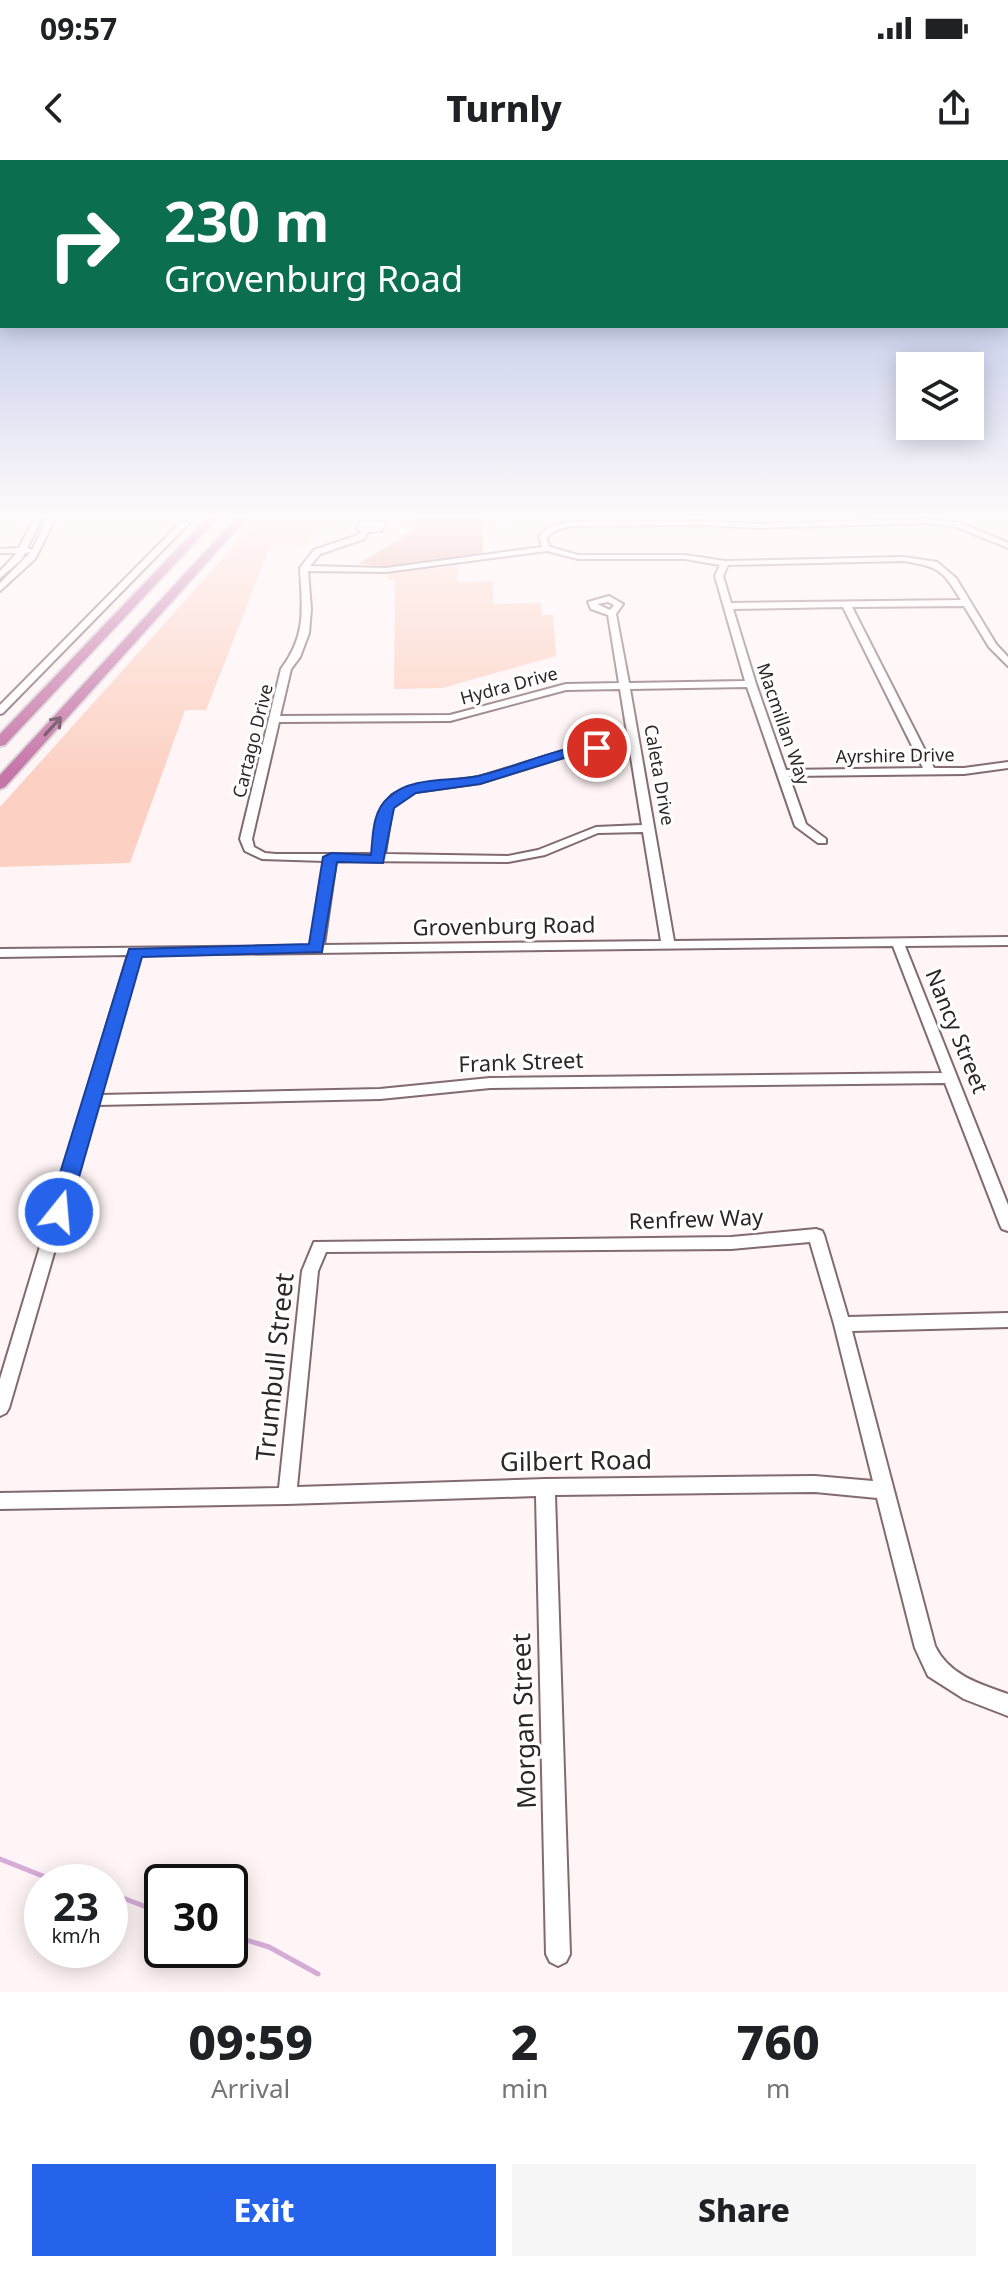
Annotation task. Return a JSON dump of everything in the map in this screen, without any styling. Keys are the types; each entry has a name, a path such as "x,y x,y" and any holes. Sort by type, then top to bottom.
{"highway":[{"path":"0,742 133,602"},
{"path":"0,784 165,602"}],"street":[{"path":"0,711 107,602"},
{"name":"Cartago Drive","path":"305,602 306,637 301,651 286,669 246,839 249,849 256,854 331,857"},
{"name":"Macmillan Way","path":"728,602 751,684 801,826 822,841"},
{"path":"729,606 966,603 1008,663"},
{"path":"846,604 930,771"},
{"name":"Caleta Drive","path":"612,614 668,943"},
{"name":"Hydra Drive","path":"276,719 450,718 566,687 751,684"},
{"path":"378,859 387,807 412,789 480,780 579,749 636,748"},
{"name":"Ayrshire Drive","path":"783,773 930,771 1008,765"},
{"path":"317,949 331,857 521,858 596,830 650,828"},
{"name":"Grovenburg Road","path":"0,953 1008,941"},
{"name":"Nancy Street","path":"898,943 1008,1225"},
{"path":"0,1408 135,952"},
{"name":"Frank Street","path":"92,1100 380,1094 490,1083 952,1078"},
{"name":"Renfrew Way","path":"320,1246 731,1243 816,1235 842,1324"},
{"name":"Trumbull Street","path":"287,1496 310,1271 320,1246"},
{"path":"1008,1320 842,1324 915,1613 935,1669 971,1692 1008,1705"},
{"name":"Gilbert Road","path":"0,1501 545,1487 815,1484 885,1490"},
{"name":"Morgan Street","path":"545,1487 558,1954"}],"shaded area":[{"path":"183,602 248,602 206,710 185,710 130,863 0,867 0,807"},
{"path":"395,602 541,603 542,615 553,615 556,656 442,688 394,689"}],"waterway":[{"path":"0,1859 24,1869"},
{"path":"128,1900 144,1906"},
{"path":"248,1941 269,1947 318,1974"}],"route":[{"path":"59,1212 135,952 317,949 331,857 378,859 382,821 387,807 396,797 412,789 480,780 579,749 597,748"}]}
